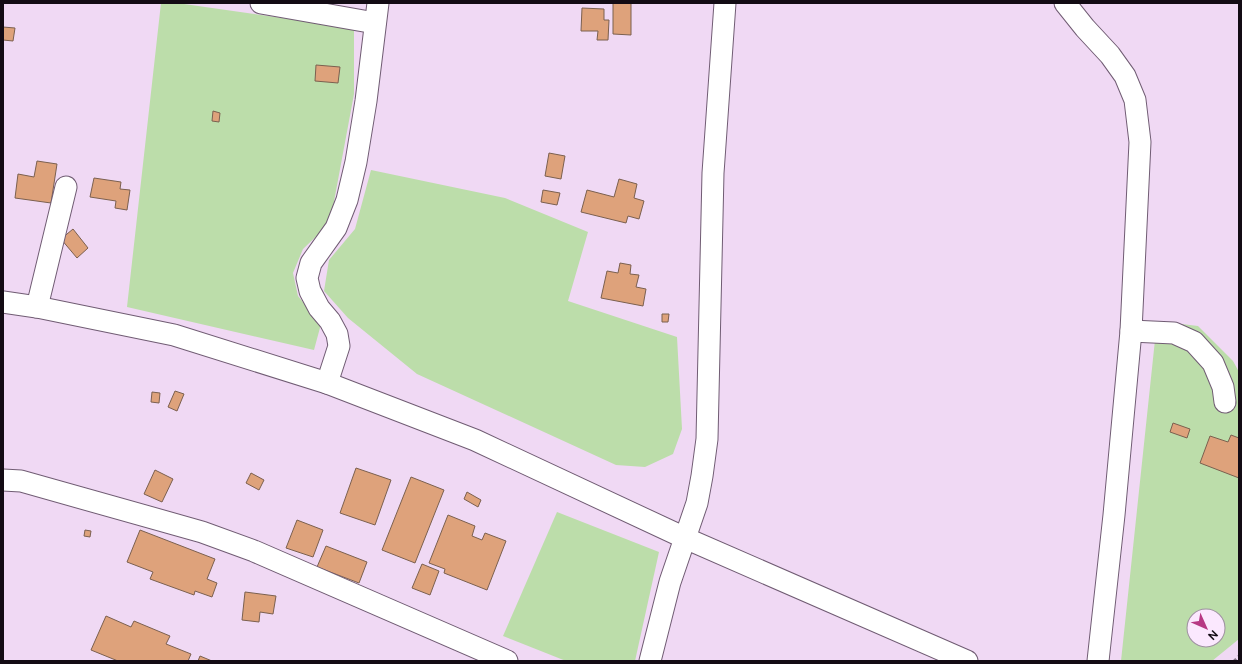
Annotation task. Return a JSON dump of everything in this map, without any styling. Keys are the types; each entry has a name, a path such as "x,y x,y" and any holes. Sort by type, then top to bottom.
{"street":[{"path":"262,3 377,13 366,101 356,162 347,200 336,228 310,263 307,278 310,291 319,308 330,320 337,334 338,346 327,384"},
{"path":"650,661 670,582 697,503 707,439 713,173 725,3"},
{"path":"1065,3 1084,28 1110,55 1126,76 1135,100 1140,142 1130,331 1114,515 1098,661"},
{"path":"37,307 66,187"},
{"path":"3,302 37,307 174,335 327,384 475,440 685,538 967,661"},
{"path":"1130,331 1174,333 1194,342 1213,363 1223,387 1225,402"},
{"path":"3,480 21,481 202,532 254,551 507,661"}],"path":[{"path":"1234,661 1239,656"}],"green space":[{"path":"161,3 177,3 354,28 354,94 330,223 303,249 293,273 298,296 321,324 314,350 127,307"},
{"path":"371,170 505,198 588,232 568,301 677,337 682,429 673,454 645,467 616,465 417,374 348,318 324,291 329,260 355,229"},
{"path":"1157,321 1198,326 1233,361 1239,372 1239,639 1212,661 1121,661"},
{"path":"557,512 659,552 635,661 566,661 503,636"}],"building":[{"path":"613,3 631,3 631,35 613,34"},
{"path":"582,8 604,9 604,20 609,20 608,40 597,40 598,31 581,31"},
{"path":"3,27 15,28 13,41 3,40"},
{"path":"316,65 340,67 338,83 315,81"},
{"path":"213,111 220,113 219,122 212,121"},
{"path":"549,153 565,156 561,179 545,176"},
{"path":"37,161 57,164 51,203 15,198 18,174 34,177"},
{"path":"94,178 121,182 120,189 130,190 127,210 115,208 116,201 90,197"},
{"path":"619,179 637,184 634,198 644,201 639,219 628,216 626,223 581,212 587,190 614,197"},
{"path":"543,190 560,193 557,205 541,202"},
{"path":"73,229 88,248 77,258 61,239"},
{"path":"620,263 631,265 630,274 639,275 636,287 646,289 643,306 601,298 607,271 618,273"},
{"path":"662,314 669,314 668,322 662,322"},
{"path":"175,391 184,394 177,411 168,407"},
{"path":"152,392 160,393 159,403 151,402"},
{"path":"1173,423 1190,429 1187,438 1170,432"},
{"path":"1231,435 1239,438 1239,478 1200,463 1210,436 1228,442"},
{"path":"356,468 391,480 375,525 340,513"},
{"path":"155,470 173,479 162,502 144,494"},
{"path":"251,473 264,480 259,490 246,483"},
{"path":"411,477 444,490 415,563 382,550"},
{"path":"467,492 481,500 478,507 464,499"},
{"path":"448,515 475,526 472,536 482,540 485,533 506,541 487,590 444,573 445,569 429,563"},
{"path":"297,520 323,530 313,557 286,548"},
{"path":"85,530 91,531 90,537 84,536"},
{"path":"140,530 215,559 207,579 217,583 212,597 195,591 194,595 150,579 153,572 127,562"},
{"path":"326,546 367,562 359,583 317,567"},
{"path":"422,564 439,571 430,595 412,588"},
{"path":"245,592 276,596 273,614 260,612 259,622 242,620"},
{"path":"106,616 131,627 134,621 170,636 166,644 191,654 188,661 118,661 91,650"},
{"path":"200,656 212,661 198,661"}]}
